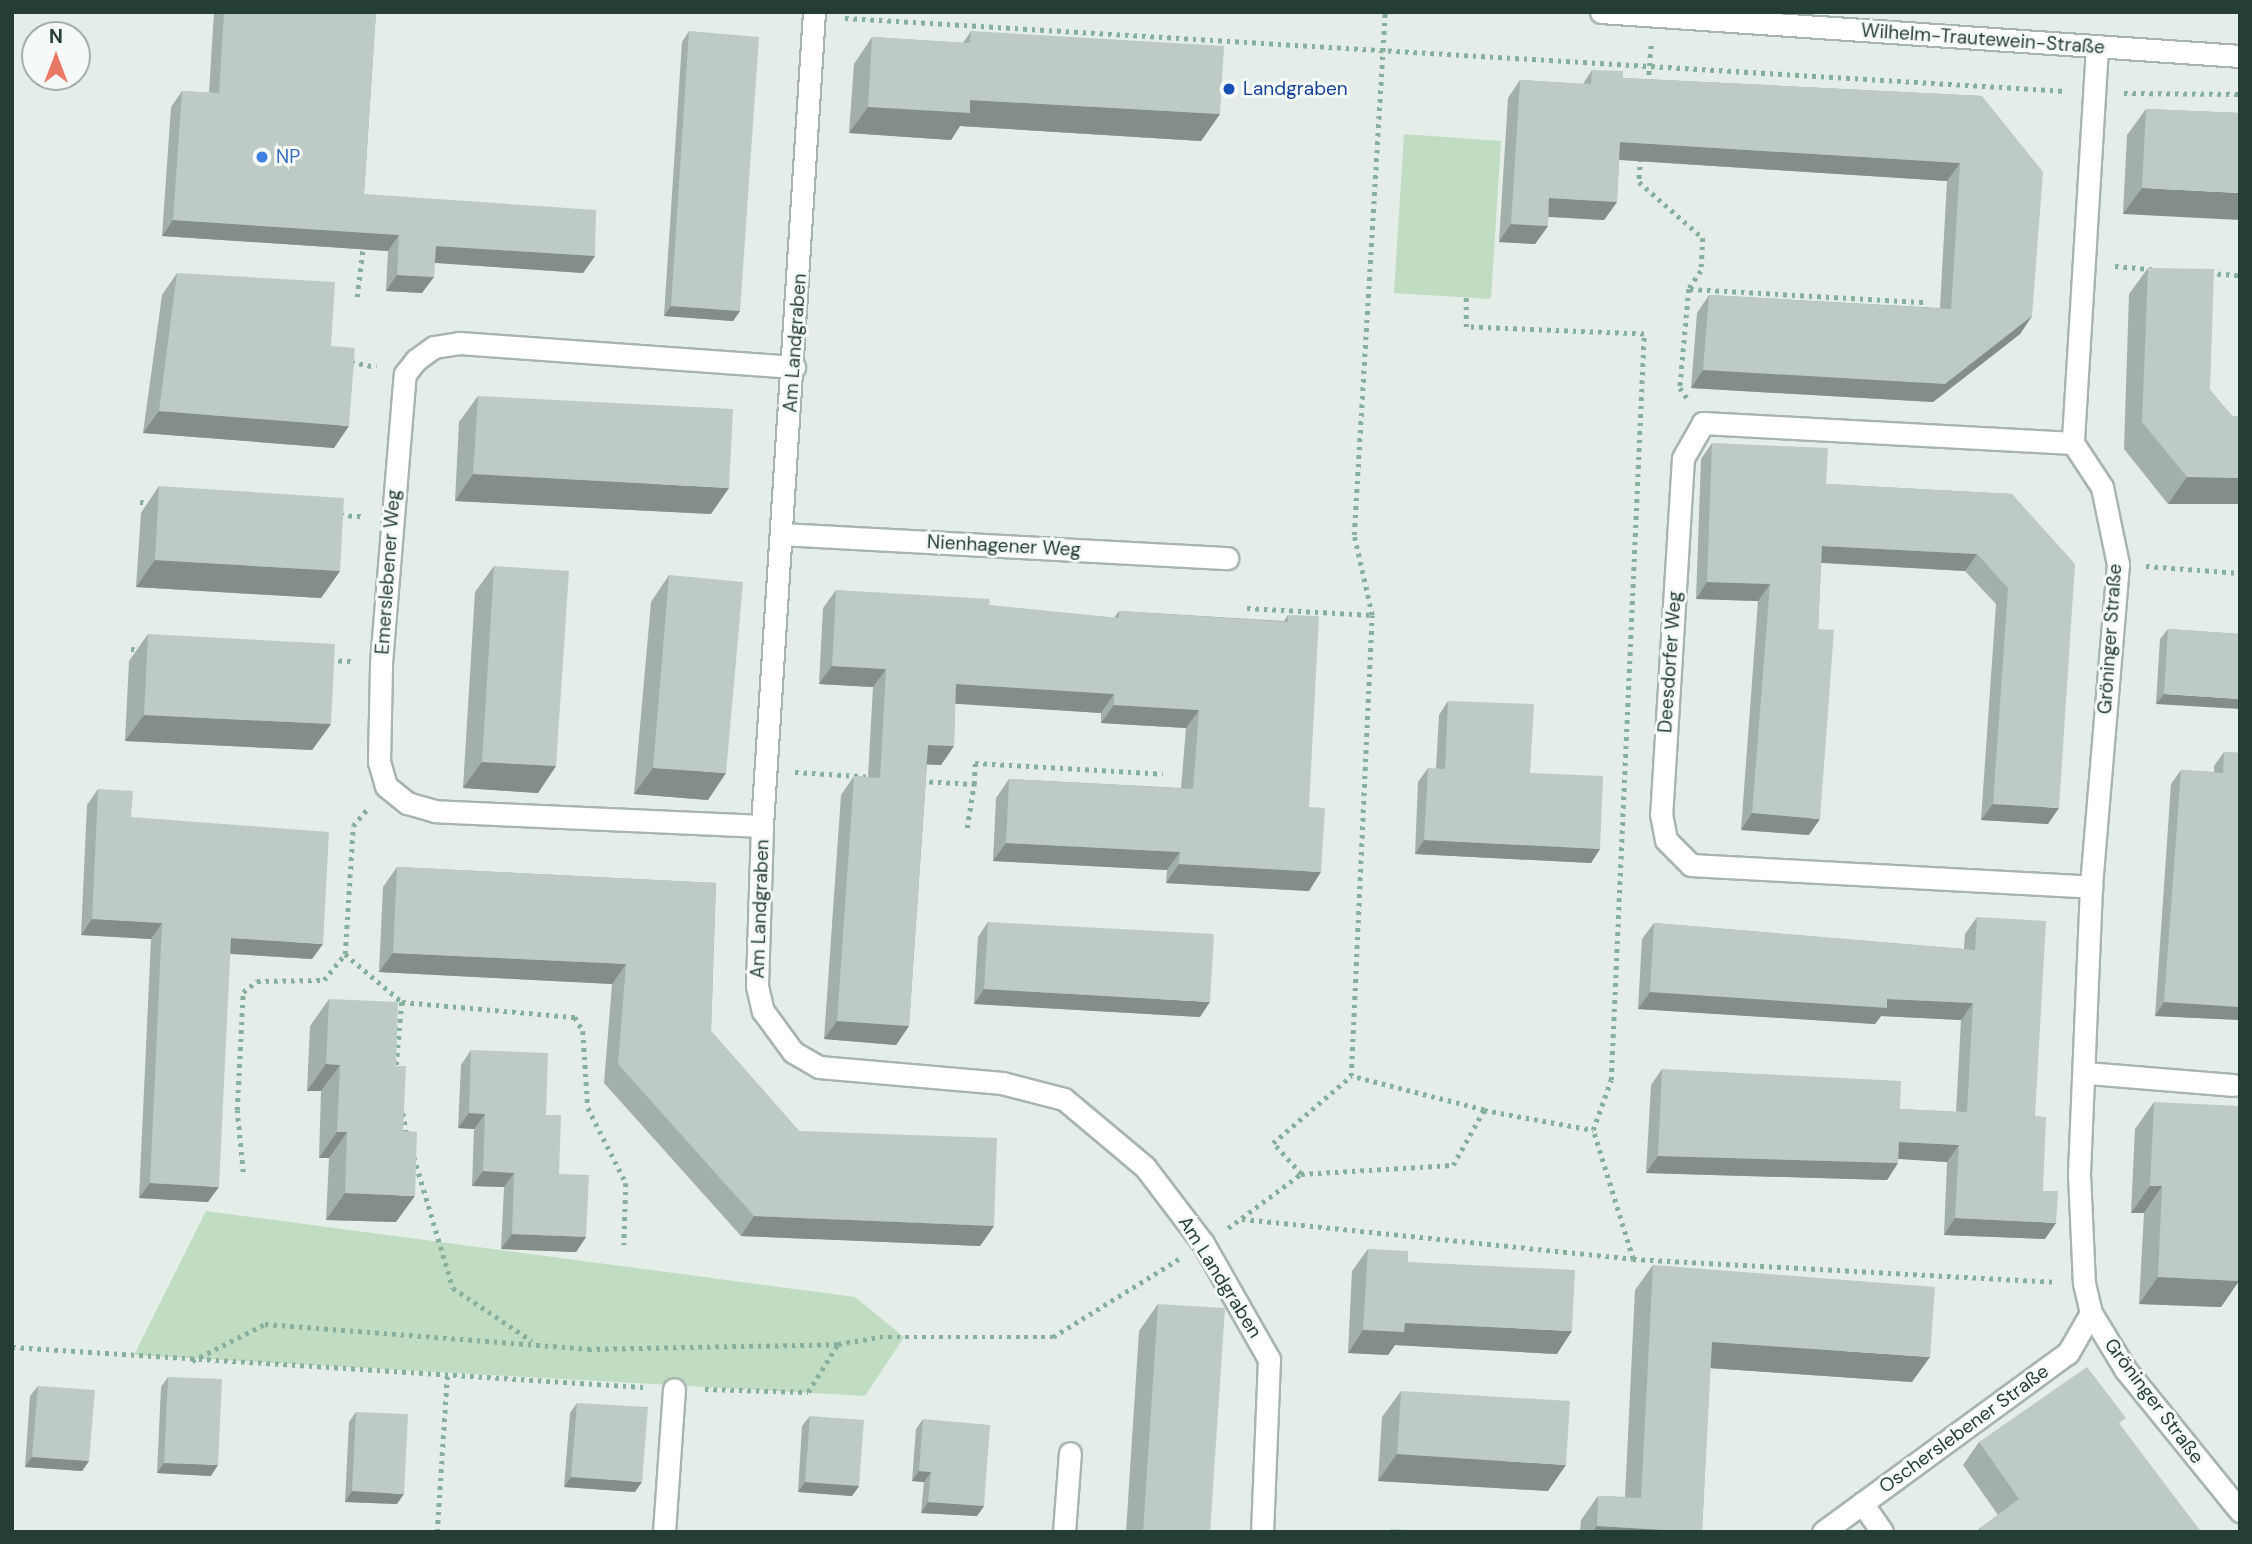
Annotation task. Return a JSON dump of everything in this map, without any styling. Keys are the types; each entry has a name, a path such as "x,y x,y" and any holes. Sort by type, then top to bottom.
{"street":[{"name":"Wilhelm-Trautewein-Straße","path":"1601,12 2240,56"},
{"name":"Am Landgraben","path":"813,14 794,368 762,826 757,986 763,1011 793,1052 818,1067 851,1074 1002,1083 1064,1099 1146,1167 1203,1243 1269,1359 1262,1532"},
{"path":"1703,423 2073,443 2097,47"},
{"path":"405,374 434,347 459,343 794,368"},
{"name":"Emerslebener Weg","path":"386,786 379,762 381,663 405,374"},
{"name":"Deesdorfer Weg","path":"1703,423 1683,458 1661,814 1666,840 1691,865 2091,887"},
{"name":"Gröninger Straße","path":"2073,443 2102,487 2118,564 2091,887 2087,1073 2079,1174 2084,1283 2091,1313 2125,1369 2240,1511"},
{"name":"Nienhagener Weg","path":"782,534 1227,558"},
{"path":"386,786 407,803 435,811 762,826"},
{"path":"2087,1073 2234,1085"},
{"name":"Oscherslebener Straße","path":"1823,1532 2068,1353 2091,1313"},
{"path":"664,1532 674,1389"},
{"path":"1064,1532 1070,1453"},
{"path":"1862,1503 1882,1532"}],"path":[{"path":"1301,1174 1273,1143 1351,1076 1372,615 1353,535 1385,12"},
{"path":"813,14 2093,92 2240,94"},
{"path":"1648,90 1652,16"},
{"path":"1643,143 1639,182 1703,238 1701,271 1689,289 1680,388 1703,423"},
{"path":"357,297 363,242"},
{"path":"2083,264 2162,269"},
{"path":"2201,272 2240,275"},
{"path":"1689,289 1926,302"},
{"path":"1466,297 1466,327 1644,334 1611,1080 1593,1130 1633,1259"},
{"path":"344,361 405,374"},
{"path":"140,502 168,504"},
{"path":"335,514 391,518"},
{"path":"2118,564 2240,573"},
{"path":"1247,608 1372,615"},
{"path":"131,649 159,651"},
{"path":"326,660 381,663"},
{"path":"967,828 975,763 1163,774"},
{"path":"766,770 891,779"},
{"path":"905,779 974,784"},
{"path":"243,1172 237,1110 243,992 257,981 324,980 345,954 353,826 386,786"},
{"path":"345,954 402,1002 575,1017 583,1031 587,1108 626,1183 624,1245"},
{"path":"398,1085 402,1002"},
{"path":"1351,1076 1484,1110 1593,1130"},
{"path":"400,1098 453,1288 534,1342"},
{"path":"191,1361 265,1324 534,1342 587,1349 838,1344 880,1337 1053,1337 1242,1219 1301,1174 1453,1165 1484,1110"},
{"path":"1242,1219 1633,1259 2084,1283"},
{"path":"12,1347 191,1361 674,1389 808,1392 838,1344"},
{"path":"437,1532 447,1376"}],"green space":[{"path":"1404,134 1501,141 1491,299 1394,293"},
{"path":"206,1211 855,1297 904,1337 865,1396 134,1355"}],"building":[{"name":"NP","path":"224,12 376,12 364,194 596,210 595,256 436,246 434,277 397,275 399,235 173,220 182,91 219,93"},
{"path":"689,31 759,37 740,311 671,306"},
{"path":"971,31 1224,46 1220,114 970,100 970,113 868,107 872,37 970,43"},
{"path":"1592,70 1623,71 1623,78 1982,96 2043,172 2032,316 1945,384 1703,370 1709,295 1951,309 1960,163 1620,142 1617,202 1549,198 1548,226 1511,224 1520,80 1591,84"},
{"path":"2146,109 2240,113 2240,193 2142,188"},
{"path":"2148,268 2214,269 2210,390 2232,416 2240,417 2240,478 2187,477 2142,422"},
{"path":"177,273 335,282 331,346 355,348 349,426 159,411"},
{"path":"478,396 733,409 729,488 473,474"},
{"path":"1712,443 1828,448 1826,484 2012,494 2075,564 2059,808 1993,804 2008,588 1977,554 1822,546 1818,629 1834,630 1820,819 1752,813 1770,584 1707,582"},
{"path":"159,486 344,498 340,571 155,560"},
{"path":"494,566 569,571 556,766 482,762"},
{"path":"669,575 743,582 726,773 653,768"},
{"path":"836,590 990,599 989,605 1119,618 1119,611 1288,622 1288,615 1319,616 1309,807 1325,808 1321,872 1179,864 1180,852 1006,843 1009,779 1193,789 1199,710 1114,705 1114,694 956,684 954,746 928,745 909,1026 837,1021 854,776 880,778 886,669 832,666"},
{"path":"2168,629 2240,634 2240,699 2164,694"},
{"path":"148,634 335,644 331,724 144,715"},
{"path":"1448,701 1534,704 1530,773 1603,776 1600,849 1424,840 1428,768 1445,769"},
{"path":"2224,752 2240,753 2240,1007 2164,1002 2181,770 2223,773"},
{"path":"98,789 133,791 131,817 329,832 323,944 231,938 219,1187 150,1183 162,923 92,919"},
{"path":"397,867 716,883 711,1031 799,1131 997,1138 994,1226 754,1216 618,1064 626,964 393,953"},
{"path":"1977,917 2046,921 2035,1116 2046,1117 2043,1191 2058,1191 2056,1223 1955,1218 1959,1145 1899,1142 1898,1163 1658,1156 1662,1069 1901,1081 1900,1109 1967,1112 1973,1003 1887,999 1887,1008 1650,992 1654,923 1975,950"},
{"path":"988,922 1214,934 1210,1002 984,989"},
{"path":"329,999 398,1002 396,1066 406,1066 403,1131 417,1132 415,1196 345,1193 347,1132 337,1132 340,1065 326,1064"},
{"path":"471,1050 548,1053 546,1115 561,1115 559,1174 589,1175 586,1237 512,1234 514,1173 483,1171 485,1114 469,1113"},
{"path":"2154,1102 2240,1106 2239,1281 2158,1277 2162,1186 2150,1186"},
{"path":"1368,1249 1408,1251 1408,1262 1575,1270 1572,1331 1405,1323 1404,1332 1363,1330"},
{"path":"1653,1265 1935,1287 1930,1357 1712,1342 1702,1532 1597,1526 1598,1496 1641,1498"},
{"path":"1158,1304 1225,1308 1210,1532 1143,1532"},
{"path":"2087,1367 2126,1418 2119,1423 2201,1532 1983,1532 1980,1528 2019,1499 1979,1442"},
{"path":"168,1377 222,1379 218,1465 164,1463"},
{"path":"38,1386 95,1390 89,1461 32,1457"},
{"path":"1401,1391 1570,1401 1566,1465 1397,1454"},
{"path":"577,1403 648,1407 642,1482 571,1477"},
{"path":"356,1412 408,1414 404,1494 352,1491"},
{"path":"810,1416 864,1420 859,1486 805,1482"},
{"path":"923,1419 990,1425 984,1506 928,1502 931,1472 919,1471"},
{"path":"1390,1529 1449,1532 1390,1532"}],"place":[{"name":"Landgraben","path":"1229,89"},
{"name":"NP","path":"262,157"}]}
